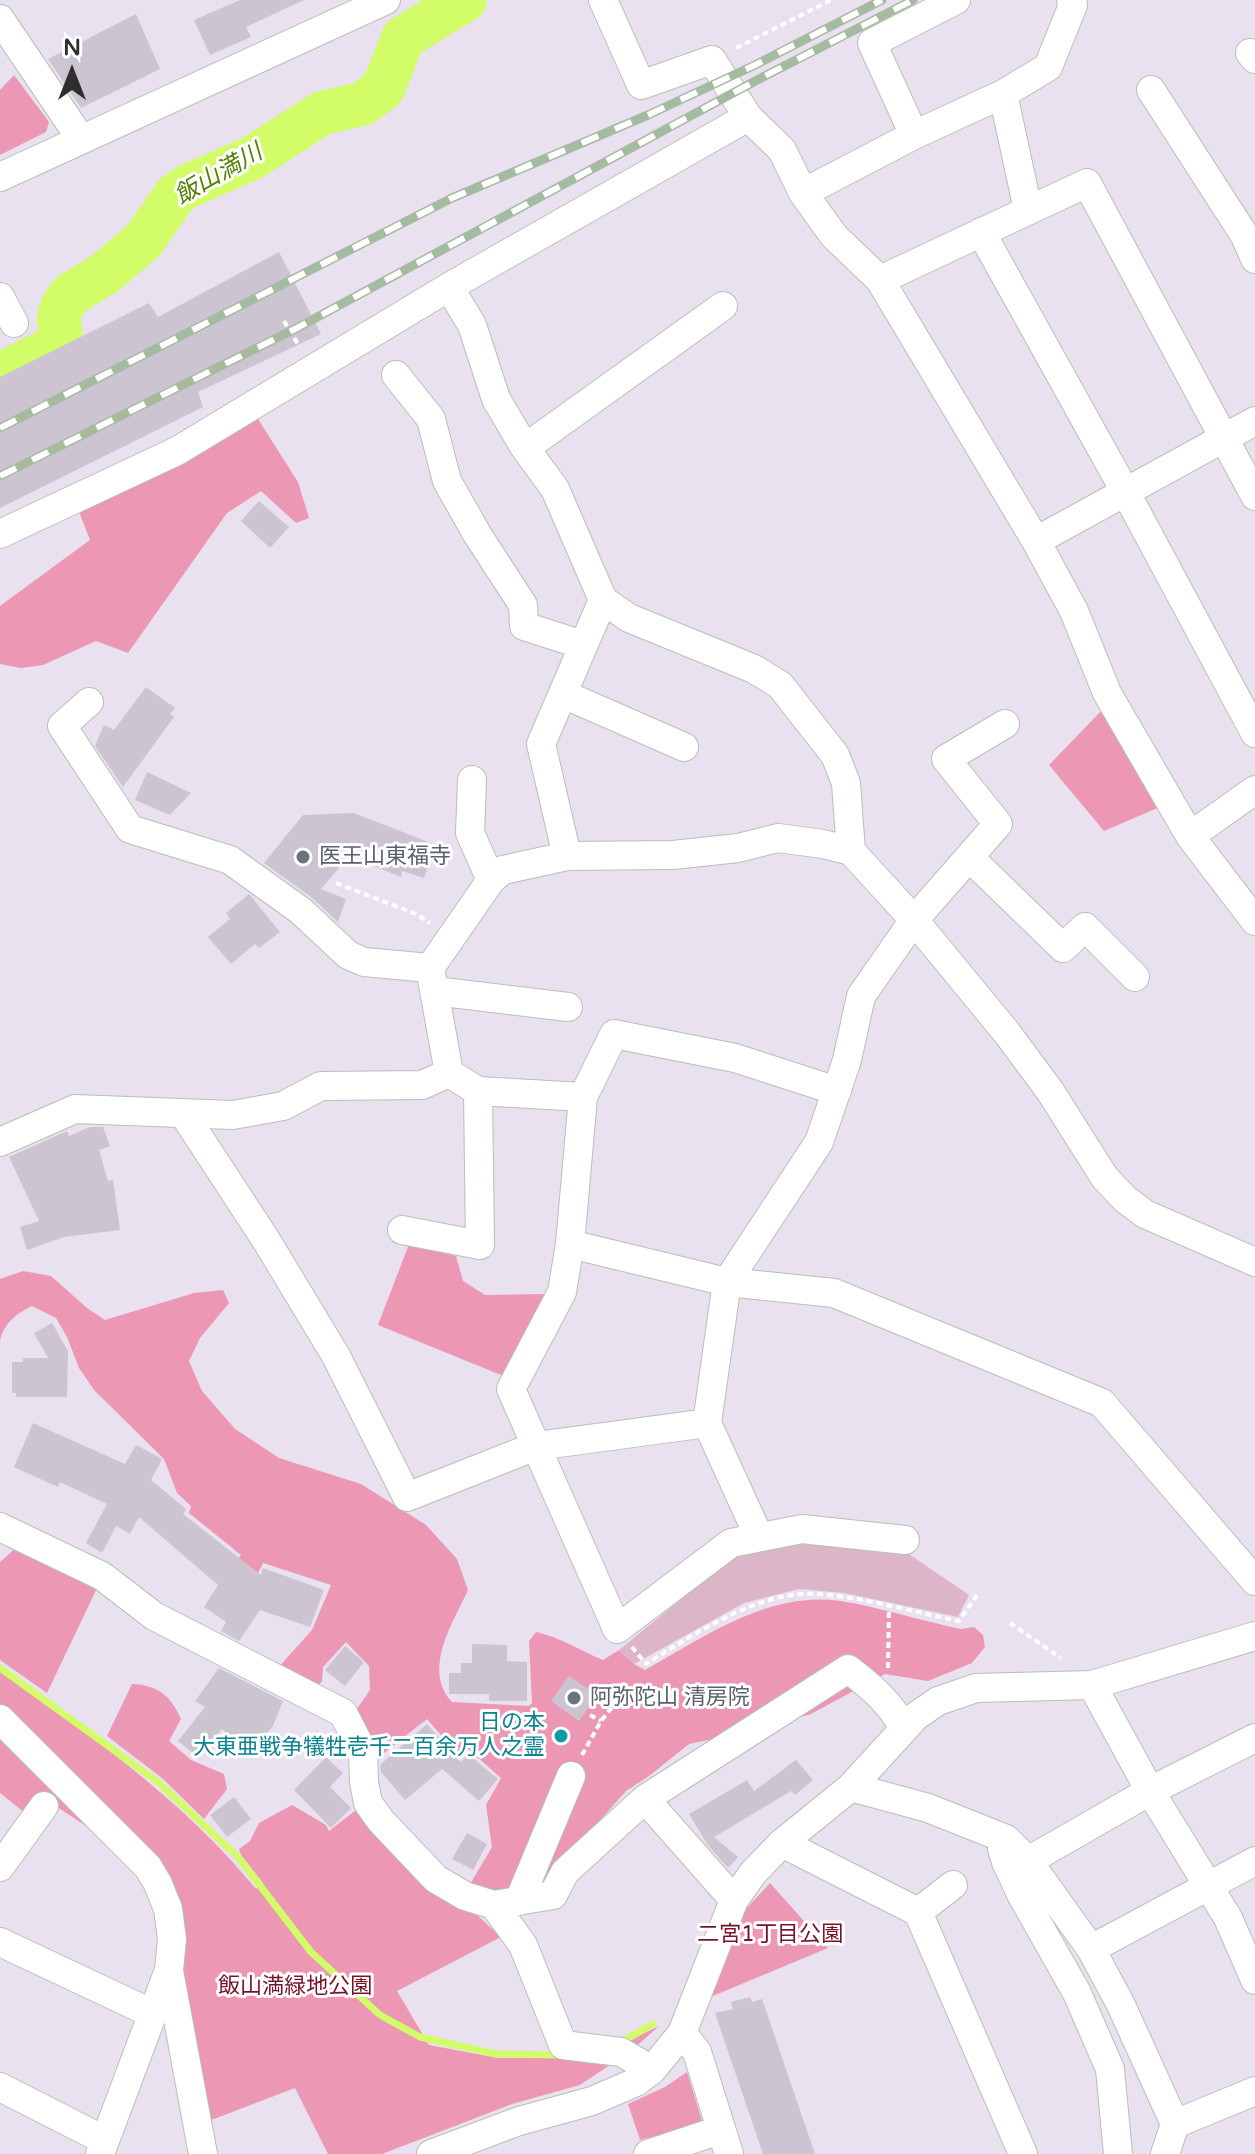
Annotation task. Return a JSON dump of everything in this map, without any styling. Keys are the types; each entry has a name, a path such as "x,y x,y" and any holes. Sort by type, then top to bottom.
{"street":[{"path":"0,8 18,0"},
{"path":"0,177 386,0"},
{"path":"603,0 641,85 712,60 748,117 782,150 803,193 834,236 880,280 1036,541 1074,611 1107,693 1190,836 1255,921"},
{"path":"914,135 872,43 956,0"},
{"path":"803,193 914,135 1003,94 1048,67 1073,5 1071,0"},
{"path":"0,19 81,139"},
{"path":"1151,90 1252,246"},
{"path":"1003,94 1028,210"},
{"path":"0,542 11,529 177,451 449,287 748,117"},
{"path":"880,280 1087,183 1255,496"},
{"path":"981,232 1255,733"},
{"path":"449,287 472,325 496,399 525,448 555,489 603,600 629,618 754,669 780,685 835,755 846,783 851,851"},
{"path":"0,297 14,323"},
{"path":"525,448 723,306"},
{"path":"396,375 431,419 447,481 523,605 524,626 583,645"},
{"path":"1036,541 1255,421"},
{"path":"567,856 541,744 603,600"},
{"path":"563,694 684,747"},
{"path":"89,702 62,726 130,829 230,860 301,911 348,955 364,962 432,980 568,1007"},
{"path":"759,1537 707,1423 727,1282 819,1142 847,1060 861,996 914,920 998,824 946,759 1005,724"},
{"path":"472,780 470,833 491,880"},
{"path":"1190,836 1255,790"},
{"path":"583,1097 478,1091 449,1073 432,980 452,937 491,880 503,870 567,856 673,855 738,848 778,838 823,844 851,851 914,920 1007,1033 1050,1091 1105,1178 1125,1199 1145,1214 1255,1262"},
{"path":"970,858 1063,948 1085,927 1135,977"},
{"path":"837,1091 735,1058 614,1034 583,1097 570,1244 562,1292 511,1389 617,1629 731,1543 802,1529 905,1540"},
{"path":"0,1142 75,1109 233,1115 283,1106 321,1086 422,1085 449,1073"},
{"path":"402,1230 480,1245 478,1091"},
{"path":"183,1113 266,1240 336,1356 407,1497 536,1446 707,1423"},
{"path":"570,1244 727,1282 834,1293 1102,1403 1255,1581"},
{"path":"0,1527 102,1576 154,1616 343,1713 363,1752 368,1803 436,1879 465,1896 506,1903 553,1895 565,1872 645,1799 848,1669 870,1685 904,1728"},
{"path":"431,2154 507,2125 592,2101 636,2082 652,2070 682,2033 734,1900 753,1873 782,1843 851,1787 904,1728 938,1701 976,1688 1092,1685 1253,1642"},
{"path":"1092,1685 1150,1791 1228,1918 1255,1980"},
{"path":"0,1719 148,1867 168,1909 172,1939 169,1970 102,2147 0,2087"},
{"path":"1028,1861 1150,1791 1255,1738"},
{"path":"571,1776 506,1903 563,2045 621,2052 652,2070"},
{"path":"851,1787 928,1808 1006,1839 1028,1861 1091,1949 1121,2005 1175,2124 1165,2154"},
{"path":"645,1799 734,1900"},
{"path":"0,1867 44,1806"},
{"path":"1006,1839 1002,1849 1006,1862 1077,1993 1110,2069 1118,2154"},
{"path":"782,1843 918,1912 1023,2154"},
{"path":"1091,1949 1255,1861"},
{"path":"918,1912 953,1885"},
{"path":"0,1942 153,2014"},
{"path":"169,1970 203,2154"},
{"path":"648,2154 724,2142 697,2052 682,2033"},
{"path":"1175,2124 1255,2091"}],"path":[{"path":"712,60 831,0"},
{"path":"336,883 416,914 452,937"},
{"path":"646,1664 747,1608 800,1594 843,1597 959,1621 977,1595"},
{"path":"870,1685 888,1668 889,1607"},
{"path":"1010,1623 1061,1658"},
{"path":"571,1776 601,1721 613,1706"},
{"path":"590,1715 601,1721"}],"green space":[{"path":"14,75 49,122 46,132 0,155 0,90"},
{"path":"258,419 298,482 309,518 296,523 261,491 227,513 128,653 96,641 43,665 21,668 0,664 0,606 90,540 78,509 183,460"},
{"path":"1105,707 1162,806 1104,831 1049,765"},
{"path":"409,1244 456,1256 463,1281 485,1295 547,1294 506,1377 378,1325"},
{"path":"23,1271 51,1276 105,1320 194,1293 223,1290 229,1303 200,1338 189,1361 202,1391 235,1429 279,1458 361,1484 426,1525 457,1559 468,1590 448,1631 440,1661 443,1689 452,1702 529,1706 532,1703 529,1641 536,1632 603,1660 619,1650 645,1670 738,1619 788,1603 813,1600 840,1601 961,1629 974,1627 983,1635 985,1647 972,1663 928,1681 885,1674 809,1715 748,1725 718,1738 689,1744 626,1791 570,1854 545,1894 466,1891 492,1847 486,1805 501,1778 467,1748 458,1755 427,1719 375,1760 352,1716 370,1690 369,1666 346,1642 323,1667 322,1681 317,1688 277,1669 312,1630 331,1585 263,1563 248,1594 222,1581 241,1555 189,1513 191,1506 177,1493 164,1459 94,1390 79,1368 56,1318 32,1306 12,1319 0,1340 0,1279"},
{"path":"19,1545 99,1584 47,1693 0,1660 0,1562"},
{"name":"飯山満緑地公園","path":"0,1672 102,1745 168,1799 199,1827 256,1889 263,1883 239,1849 250,1841 259,1823 292,1805 326,1825 329,1831 360,1807 501,1937 397,1991 429,2045 498,2058 595,2057 659,2026 631,2051 580,2085 512,2104 382,2154 328,2154 295,2088 206,2122 175,1965 177,1908 0,1708"},
{"path":"132,1684 156,1689 168,1698 181,1719 169,1741 191,1760 224,1774 227,1789 204,1819 162,1778 107,1736"},
{"path":"0,1736 92,1830 39,1795 24,1812 0,1793"},
{"name":"二宮1丁目公園","path":"770,1883 828,1948 708,1998 734,1922"},
{"path":"687,2072 703,2124 640,2140 628,2104 665,2087"}],"shaded area":[{"path":"787,1539 903,1550 969,1595 958,1617 844,1593 799,1589 744,1603 634,1664 619,1650 735,1555"}],"building":[{"path":"240,0 304,0 246,27 251,37 210,55 194,20"},
{"path":"136,14 160,69 81,108 48,59"},
{"path":"279,252 321,334 198,392 203,407 0,508 0,377 149,303 158,317"},
{"path":"259,501 289,527 270,548 241,521"},
{"path":"146,687 175,708 170,714 174,717 123,787 95,746 104,725 114,730"},
{"path":"147,772 191,793 170,815 135,800"},
{"path":"354,813 436,845 424,878 402,871 401,877 349,856 321,889 346,899 338,922 311,897 264,863 303,815"},
{"path":"249,894 280,932 259,948 255,944 231,964 208,937 230,919 226,913"},
{"path":"90,1127 103,1127 110,1146 99,1150 108,1181 113,1180 120,1230 64,1237 27,1250 20,1227 39,1221 9,1157 67,1131 69,1136"},
{"path":"52,1323 68,1351 67,1397 16,1397 16,1393 12,1393 12,1362 23,1362 23,1358 48,1358 34,1333"},
{"path":"33,1423 125,1464 136,1445 162,1459 151,1480 186,1509 183,1514 261,1575 263,1568 324,1590 310,1627 260,1610 239,1641 221,1631 226,1622 204,1607 218,1585 139,1517 130,1534 116,1526 102,1553 86,1543 107,1504 60,1482 58,1487 14,1467"},
{"path":"472,1644 507,1645 507,1661 527,1662 527,1701 489,1701 489,1694 449,1694 449,1673 461,1673 461,1663 472,1663"},
{"path":"345,1646 364,1662 345,1686 325,1670"},
{"path":"219,1668 283,1701 273,1726 250,1753 222,1729 199,1758 178,1741 205,1707 195,1701"},
{"name":"阿弥陀山 清房院","path":"569,1676 597,1695 579,1721 551,1701"},
{"path":"427,1724 461,1762 468,1754 498,1779 479,1801 442,1769 405,1800 381,1772 380,1765"},
{"path":"326,1757 343,1773 330,1787 351,1808 331,1828 294,1790"},
{"path":"796,1760 813,1780 795,1795 791,1791 714,1837 738,1857 728,1868 706,1843 709,1840 706,1842 689,1814 747,1780 754,1791"},
{"path":"234,1797 251,1819 227,1837 210,1815"},
{"path":"467,1833 487,1844 473,1870 452,1859"},
{"path":"750,1997 752,2002 762,1999 815,2154 763,2154 715,2013 733,2009 731,2002"}],"waterway":[{"name":"飯山満川","path":"0,375 61,344 59,316 71,294 104,274 144,240 175,195 188,186 252,158 322,113 362,104 383,89 403,38 465,0"},
{"path":"0,1668 158,1782 238,1857 311,1952 380,2015 420,2037 496,2054 562,2055"},
{"path":"620,2043 653,2024"}],"railway":[{"path":"0,428 452,198 648,115 882,0"},
{"path":"0,476 297,328 759,79 913,0"}],"place":[{"name":"医王山東福寺","path":"303,857"},
{"name":"阿弥陀山 清房院","path":"574,1698"},
{"name":"日の本 大東亜戦争犠牲壱千二百余万人之霊","path":"561,1736"}]}
